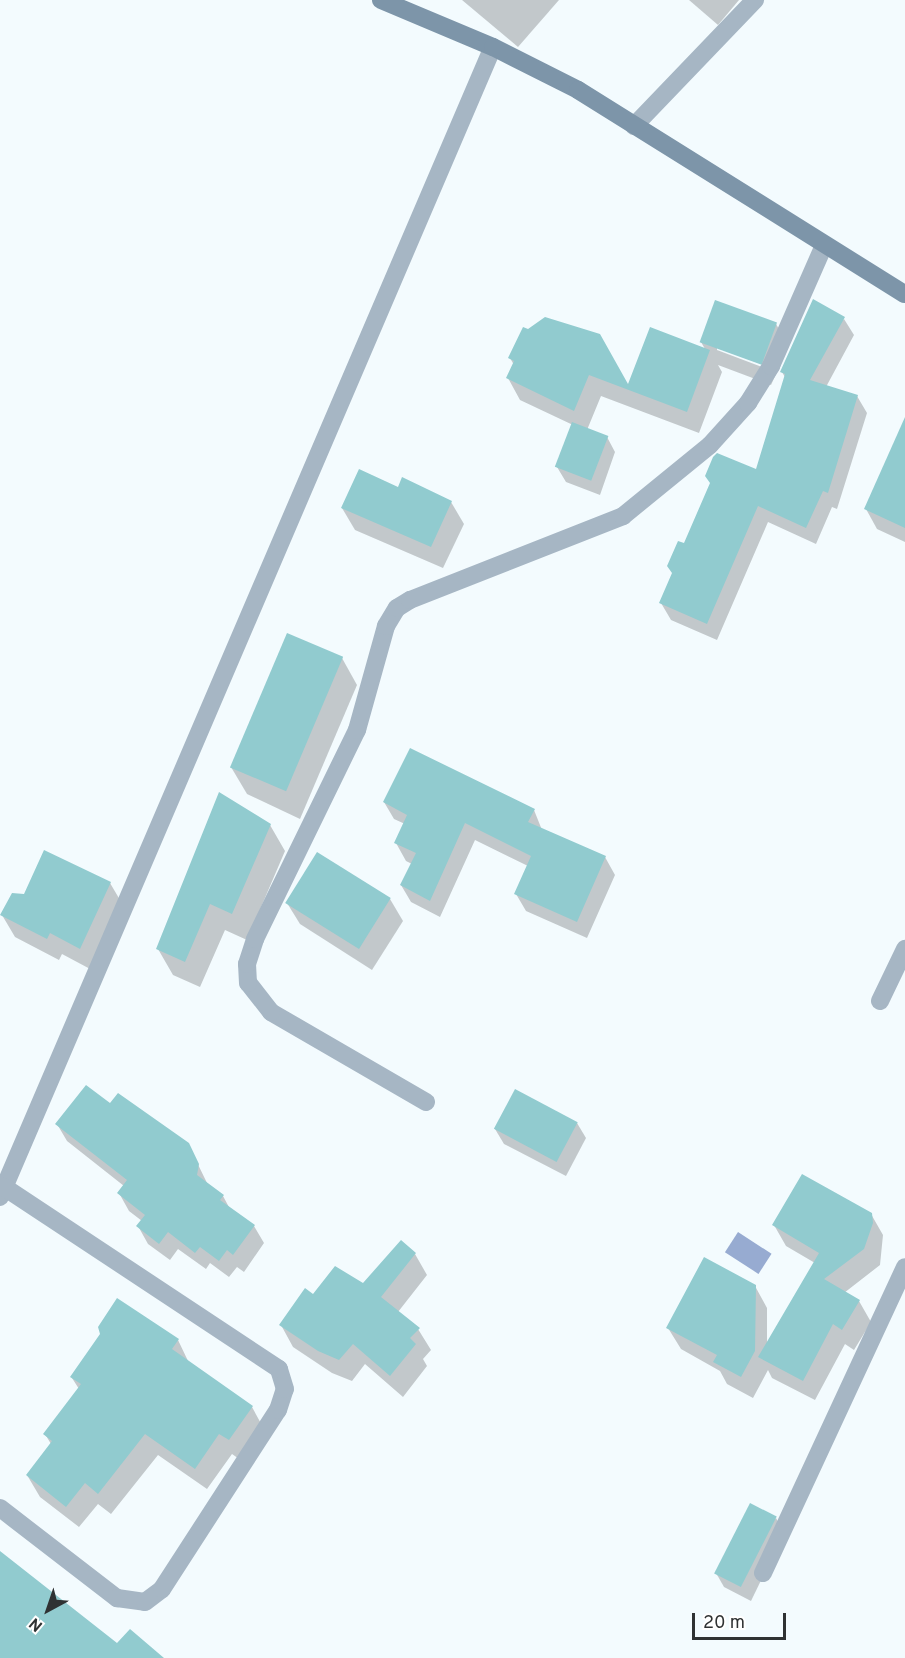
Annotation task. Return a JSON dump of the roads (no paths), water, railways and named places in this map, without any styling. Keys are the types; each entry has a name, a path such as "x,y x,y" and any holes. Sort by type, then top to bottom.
{"street":[{"path":"381,0 493,47 578,90 905,294"},
{"path":"634,126 755,0"},
{"path":"0,1508 117,1598 145,1602 162,1589 278,1410 285,1389 279,1369 2,1192 493,47"},
{"path":"426,1102 271,1011 248,983 247,964 255,939 357,730 386,626 397,608 410,600 623,516 710,445 747,403 771,366 824,245"},
{"path":"880,1001 905,949"},
{"path":"763,1573 905,1267"}],"water":[{"path":"738,1232 772,1254 758,1274 725,1252"}]}
